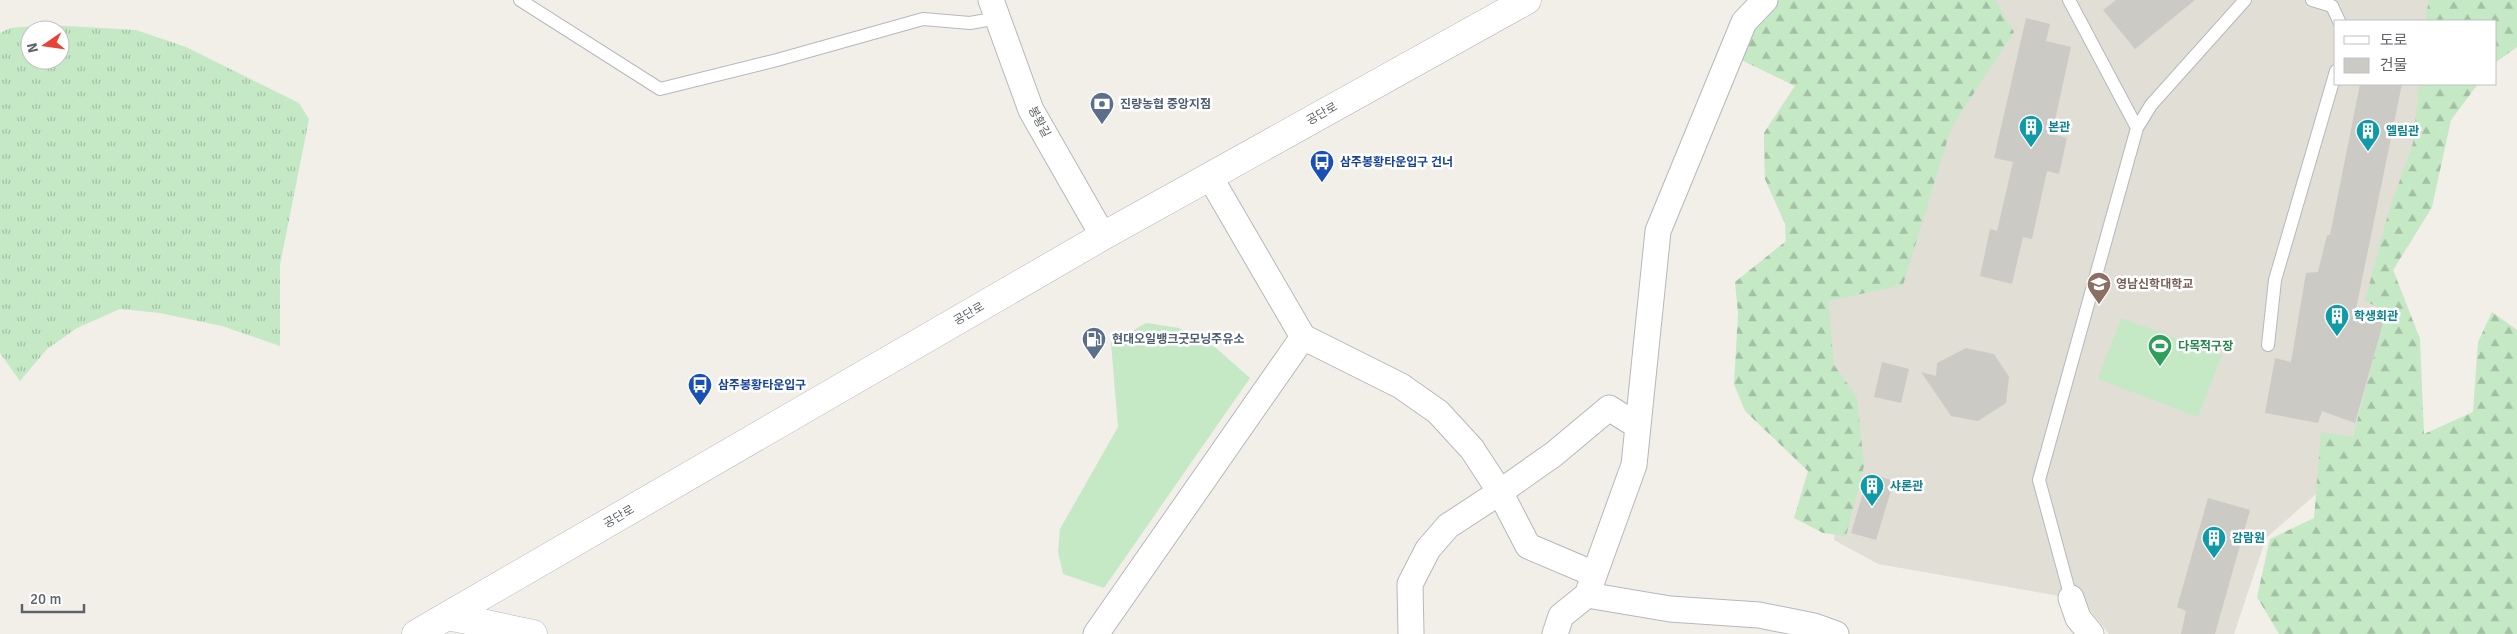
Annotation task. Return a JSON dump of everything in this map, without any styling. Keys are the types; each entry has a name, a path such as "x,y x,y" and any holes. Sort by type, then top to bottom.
{"street":[{"name":"공단로","path":"416,634 1103,236 1527,0"},
{"path":"1555,634 1561,616 1590,585 1634,465 1636,425 1658,231 1740,29 1744,22 1765,0"},
{"name":"봉황길","path":"994,9 1031,110 1103,236"},
{"path":"1210,176 1303,337 1401,386 1438,412 1472,449 1500,492 1528,546 1590,585 1670,608 1759,615 1814,626 1836,634"},
{"path":"1096,634 1303,337"},
{"path":"1411,634 1410,584 1428,549 1448,526 1554,454 1609,408 1636,425"},
{"path":"2071,598 2078,618 2090,634"},
{"path":"448,616 534,634"}],"lane":[{"path":"520,0 660,89 778,60 923,19 970,23 994,9"},
{"path":"2069,0 2137,128"},
{"path":"2071,598 2039,480 2137,128 2151,105 2245,0"},
{"path":"2312,0 2332,6 2339,20"},
{"path":"2268,345 2275,280 2334,78"}],"shaded area":[{"name":"영남신학대학교","path":"1803,0 2456,0 2455,20 2334,20 2334,85 2453,85 2432,207 2393,270 2420,339 2365,451 2266,538 2234,634 2109,634 2082,600 1878,564 1834,540 1847,448 1800,412 1785,224 1765,179 1764,133 1795,86"}],"green space":[{"path":"1773,0 1995,0 2014,32 1951,128 1903,285 1828,301 1834,365 1857,397 1864,466 1846,536 1823,533 1794,518 1808,471 1745,411 1734,384 1738,313 1735,282 1786,241 1785,223 1765,179 1764,133 1795,86 1737,58 1751,25"},
{"path":"2429,0 2517,0 2517,47 2497,61 2497,20 2425,20"},
{"path":"70,26 136,30 186,47 299,103 309,119 280,265 280,346 222,326 160,313 120,309 77,328 47,349 20,381 0,353 0,33 10,28 20,27 20,70 70,70"},
{"path":"2419,85 2477,85 2451,120 2432,207 2393,270 2420,339 2424,434 2473,412 2478,342 2492,312 2517,330 2517,634 2279,634 2257,597 2270,539 2314,518 2321,432 2353,437 2386,311 2365,301 2388,214 2413,143"},
{"name":"다목적구장","path":"2121,318 2222,355 2198,417 2098,379"},
{"path":"1146,323 1179,328 1216,348 1250,378 1104,588 1063,574 1058,552 1060,529 1118,427 1111,343"}],"building":[{"path":"2116,0 2195,0 2135,49 2103,10"},
{"name":"본관","path":"2026,18 2050,24 2046,41 2071,47 2052,134 2067,138 2059,174 2047,171 2032,239 2023,237 2012,284 1980,276 1990,229 1997,231 2013,162 1994,158"},
{"name":"학생회관","path":"2360,85 2402,85 2356,309 2385,316 2355,423 2322,411 2318,423 2265,413 2275,358 2291,362 2306,273 2318,272 2327,235 2330,235"},
{"path":"1966,348 1994,354 2009,377 2006,403 1978,421 1951,416 1921,372 1936,376 1937,363"},
{"path":"1882,362 1909,369 1901,403 1874,397"},
{"name":"샤론관","path":"1869,473 1894,481 1876,540 1851,533"},
{"name":"감람원","path":"2208,498 2250,510 2215,634 2181,634 2186,611 2177,607"}],"place":[{"name":"진량농협 중앙지점","path":"1102,125"},
{"name":"본관","path":"2031,148"},
{"name":"엘림관","path":"2368,152"},
{"name":"삼주봉황타운입구 건너","path":"1322,183"},
{"name":"영남신학대학교","path":"2099,305"},
{"name":"학생회관","path":"2337,337"},
{"name":"현대오일뱅크굿모닝주유소","path":"1094,360"},
{"name":"다목적구장","path":"2160,367"},
{"name":"삼주봉황타운입구","path":"700,406"},
{"name":"샤론관","path":"1872,507"},
{"name":"감람원","path":"2214,559"}]}
